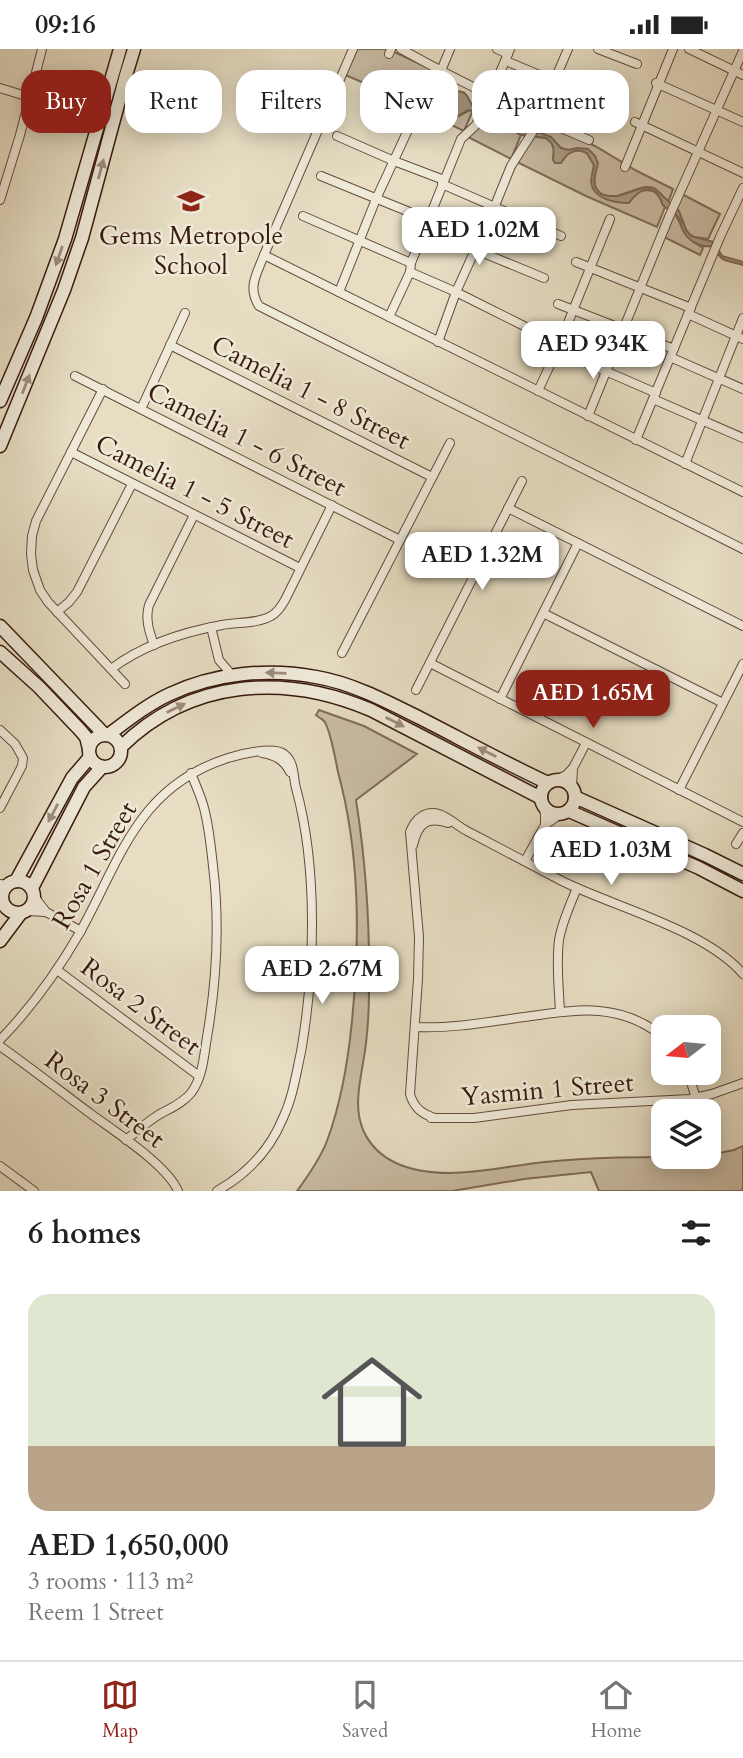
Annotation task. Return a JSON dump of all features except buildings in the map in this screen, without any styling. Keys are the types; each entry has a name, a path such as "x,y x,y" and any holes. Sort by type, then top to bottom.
{"street":[{"path":"36,70 42,49"},
{"path":"0,401 36,318 65,239 120,49"},
{"path":"0,446 64,290 82,238 134,49"},
{"path":"353,49 252,287 253,297 259,306 743,548"},
{"path":"401,49 433,70"},
{"path":"441,70 450,49"},
{"path":"497,49 536,70"},
{"path":"559,70 568,49"},
{"path":"598,49 637,64"},
{"path":"625,167 639,124 673,49"},
{"path":"689,49 739,73"},
{"path":"588,416 716,110 739,73 743,51"},
{"path":"656,83 743,122"},
{"path":"0,88 21,95"},
{"path":"0,200 4,170 21,120"},
{"path":"639,124 743,173"},
{"path":"389,317 461,139 472,128"},
{"path":"339,292 376,199 407,133"},
{"path":"438,342 456,292 511,166 532,133"},
{"path":"572,133 589,140"},
{"path":"337,136 561,236"},
{"path":"321,176 429,220"},
{"path":"636,440 743,188"},
{"path":"303,216 360,241 524,326"},
{"path":"538,391 610,219"},
{"path":"425,231 544,278"},
{"path":"264,255 743,492"},
{"path":"576,261 641,288 739,338"},
{"path":"558,304 624,329 743,389"},
{"name":"Camelia 1 - 8 Street","path":"141,409 185,313"},
{"path":"685,464 719,379 739,338 743,318"},
{"path":"541,343 607,371 743,438"},
{"name":"Camelia 1 - 8 Street","path":"170,345 432,477"},
{"name":"Camelia 1 - 6 Street","path":"75,376 400,540"},
{"path":"103,389 36,521 32,536 32,560 36,581 48,602 125,684"},
{"path":"342,653 450,443"},
{"name":"Camelia 1 - 5 Street","path":"71,452 300,568"},
{"path":"416,691 522,481"},
{"path":"57,612 77,592 132,484"},
{"path":"111,669 125,659 180,635 271,616 285,600 332,506"},
{"path":"508,508 743,626"},
{"path":"154,645 146,615 149,605 194,515"},
{"path":"500,699 578,543"},
{"path":"543,613 723,703"},
{"path":"0,626 66,696 106,734 115,738 121,747 117,762 102,767 95,763 86,737 39,687 0,652"},
{"path":"211,627 217,654 232,675"},
{"path":"209,680 215,668 217,654"},
{"path":"430,663 743,822"},
{"path":"679,790 743,664"},
{"path":"4,894 72,778 90,753 94,739 171,694 209,680 252,673 318,677 373,695 552,781 562,780 574,792 743,874"},
{"path":"39,687 49,677"},
{"path":"121,747 158,717 192,701 220,693 266,687 296,689 338,698 371,710 542,802 550,813 564,813 699,868 743,891"},
{"path":"56,705 66,696"},
{"path":"0,730 15,744 23,758 22,766 0,808"},
{"path":"526,861 545,825 542,792 552,781 566,775 573,768 586,743"},
{"name":"Rosa 1 Street","path":"0,1040 29,1009 57,970 142,817 157,799 191,773 226,758 255,753 279,758 294,779 308,859 312,950 309,992 290,1102 273,1139 246,1171 217,1191"},
{"path":"0,941 33,903 37,876 85,787 102,767"},
{"path":"545,825 575,802 573,768"},
{"path":"126,1140 190,1093 200,1076 213,1007 218,938 216,891 204,808 191,773"},
{"name":"Yasmin 1 Street","path":"743,974 720,954 677,930 577,888 457,826 433,820 419,828 411,852 419,937 415,1027 407,1097 411,1109 422,1117 474,1118 572,1105 695,1098 743,1083"},
{"path":"736,844 743,833"},
{"path":"4,894 27,883 46,912"},
{"path":"561,1012 559,940 565,916 577,888"},
{"path":"4,894 11,911 46,912 81,930"},
{"name":"Rosa 2 Street","path":"57,970 200,1076"},
{"path":"415,1027 596,1010 614,1013 651,1028"},
{"name":"Rosa 3 Street","path":"0,1046 126,1140 164,1171 178,1191"},
{"path":"691,1085 695,1098"},
{"path":"0,1165 34,1191"}],"shaded area":[{"path":"356,49 388,49 433,70 360,70 360,81 346,75"},
{"path":"458,92 464,93 472,105 472,111 468,110 458,116"},
{"path":"472,110 472,112 464,131 458,128 458,116"},
{"path":"472,128 472,133 521,135 511,159 468,137"},
{"path":"517,133 541,133 551,137 561,148 588,149 598,163 594,180 595,187 601,194 618,196 646,187 654,188 679,211 691,236 714,242 722,256 743,262 743,265 722,258 713,246 694,243 684,233 677,215 663,206 652,190 643,190 629,203 611,201 600,196 593,188 591,180 594,165 587,153 576,151 566,156 561,163 555,163 554,150 546,138"},
{"path":"541,133 564,133 595,146 673,189 668,203 659,192 645,187 615,197 601,194 595,184 595,156 578,148 561,148"},
{"path":"526,136 543,137 551,141 553,157 579,150 587,153 594,165 593,187 608,200 639,191 655,192 665,207 657,227 515,161"},
{"path":"676,191 720,214 708,239 694,237 688,233 672,204"},
{"path":"669,209 677,217 686,234 703,248 700,255 658,234"},
{"path":"319,710 364,726 417,754 356,800 365,871 369,966 368,1024 358,1111 364,1132 379,1152 412,1169 450,1173 533,1163 627,1157 651,1157 651,1169 721,1169 721,1153 743,1146 743,1191 599,1191 591,1172 524,1179 452,1191 297,1191 321,1154 336,1112 348,1052 356,958 356,896 351,833 331,738 324,721 316,715"}],"place":[{"name":"Gems Metropole School","path":"191,201"}]}
